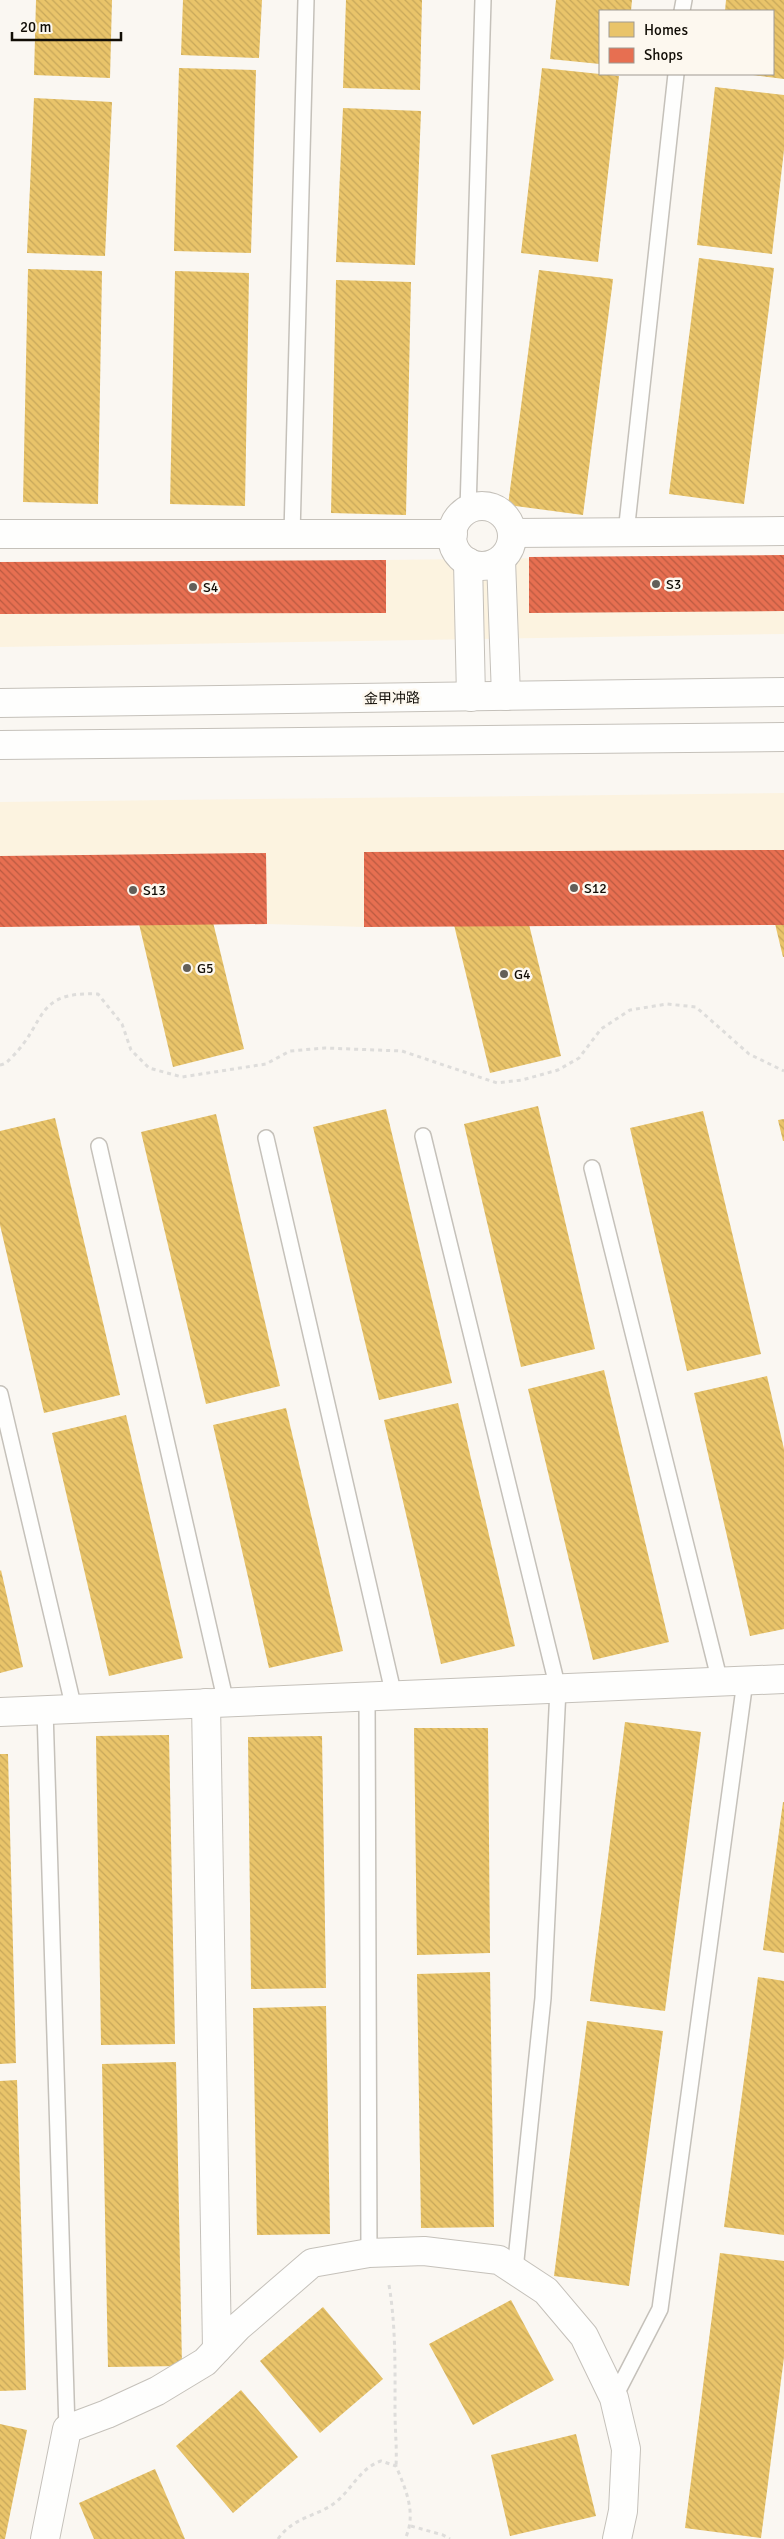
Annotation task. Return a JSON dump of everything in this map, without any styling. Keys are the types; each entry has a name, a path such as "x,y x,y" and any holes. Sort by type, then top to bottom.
{"street":[{"path":"487,507 496,510 509,524 512,533 508,552 501,560 482,566 468,562 458,553 453,534 455,524 468,510 487,507"},
{"path":"512,533 784,531"},
{"path":"0,534 453,534"},
{"path":"501,560 506,696"},
{"path":"468,562 471,697"},
{"name":"金甲冲路","path":"0,703 784,692"},
{"path":"0,745 784,737"},
{"path":"0,1712 784,1679"},
{"path":"216,1703 217,2349"},
{"path":"44,2539 67,2429 107,2414 157,2391 205,2362 238,2326 312,2263 369,2253 424,2251 499,2260 546,2291 584,2336 614,2398 626,2450 622,2511 617,2539"}],"lane":[{"path":"292,534 306,0"},
{"path":"468,510 483,0"},
{"path":"626,532 676,75"},
{"path":"424,1136 558,1689 544,1998 515,2270"},
{"path":"266,1138 394,1696"},
{"path":"100,1146 216,1703"},
{"path":"592,1168 732,1682 660,2309 614,2398"},
{"path":"0,1394 74,1709"},
{"path":"366,1697 369,2253"},
{"path":"45,1710 67,2429"}],"path":[{"path":"0,1065 5,1065 24,1046 36,1022 51,1003 75,993 98,994 122,1024 131,1050 149,1068 182,1077 257,1066 266,1064 290,1051 325,1048 402,1051 497,1083 522,1080 558,1070 579,1058 601,1029 630,1010 667,1004 696,1007 749,1054 784,1070"},
{"path":"369,2253 388,2282 393,2311 398,2444 396,2466 410,2502 411,2526 405,2539"},
{"path":"278,2539 285,2529 335,2502 369,2465 381,2461 396,2466"},
{"path":"411,2526 443,2535 450,2539"}],"shaded area":[{"path":"784,555 784,634 0,647 0,562"},
{"path":"784,793 784,925 364,927 267,924 0,927 0,802"}],"building: Homes":[{"path":"36,0 112,0 110,78 34,75"},
{"path":"183,0 262,0 259,58 181,55"},
{"path":"346,0 422,0 420,90 343,88"},
{"path":"556,0 632,0 631,10 599,10 599,64 550,59"},
{"path":"726,0 784,0 784,79 753,75 774,75 774,10 725,10"},
{"path":"179,68 256,70 251,253 174,251"},
{"path":"542,68 619,76 598,262 521,253"},
{"path":"715,87 784,95 784,150 772,254 697,245"},
{"path":"34,98 112,102 105,256 27,253"},
{"path":"343,108 421,111 415,265 336,262"},
{"path":"699,258 774,268 744,504 669,494"},
{"path":"28,269 102,271 98,504 23,502"},
{"path":"539,270 613,279 583,515 508,505"},
{"path":"175,271 249,273 245,506 170,504"},
{"path":"336,280 411,282 406,515 331,513"},
{"name":"G5","path":"200,869 244,1049 173,1067 130,886"},
{"name":"G4","path":"517,875 561,1056 490,1073 446,892"},
{"path":"784,877 784,957 783,957 765,882"},
{"path":"538,1106 595,1349 521,1367 464,1124"},
{"path":"386,1109 452,1383 379,1400 313,1127"},
{"path":"703,1111 761,1354 687,1371 630,1128"},
{"path":"216,1114 280,1386 206,1404 141,1132"},
{"path":"55,1118 120,1395 44,1413 0,1225 0,1131"},
{"path":"784,1119 784,1141 783,1141 778,1120"},
{"path":"604,1370 669,1642 593,1660 528,1389"},
{"path":"767,1376 784,1449 784,1629 750,1636 694,1393"},
{"path":"458,1403 515,1646 441,1664 384,1420"},
{"path":"286,1408 343,1651 269,1668 213,1425"},
{"path":"126,1415 183,1658 109,1676 52,1433"},
{"path":"0,1571 23,1667 0,1673"},
{"path":"625,1722 701,1732 665,2011 590,2001"},
{"path":"414,1728 488,1728 490,1953 417,1955"},
{"path":"169,1735 175,2044 101,2045 96,1736"},
{"path":"322,1736 326,1988 251,1989 248,1737"},
{"path":"0,1754 8,1754 16,2063 0,2064"},
{"path":"784,1802 784,1953 763,1950"},
{"path":"490,1972 494,2227 421,2228 417,1974"},
{"path":"758,1977 784,1981 784,2235 724,2227"},
{"path":"326,2006 330,2234 257,2235 253,2008"},
{"path":"587,2021 663,2031 629,2286 554,2276"},
{"path":"176,2062 182,2366 108,2367 102,2064"},
{"path":"17,2080 26,2390 0,2391 0,2081"},
{"path":"720,2253 784,2261 784,2357 761,2538 685,2528"},
{"path":"511,2300 554,2380 473,2425 429,2344"},
{"path":"323,2307 383,2379 320,2433 260,2361"},
{"path":"241,2390 298,2457 233,2513 176,2446"},
{"path":"0,2424 27,2430 5,2539 0,2539"},
{"path":"576,2434 596,2516 510,2536 491,2455"},
{"path":"155,2469 185,2539 94,2539 79,2503"}],"building: Shops":[{"name":"S3","path":"784,555 784,611 529,613 529,557"},
{"name":"S4","path":"386,560 386,613 0,614 0,562"},
{"name":"S12","path":"784,850 784,925 364,927 364,852"},
{"name":"S13","path":"266,853 267,924 0,927 0,856"}],"place":[{"name":"S3","path":"656,584"},
{"name":"S4","path":"193,587"},
{"name":"S12","path":"574,888"},
{"name":"S13","path":"133,890"},
{"name":"G5","path":"187,968"},
{"name":"G4","path":"504,974"}]}
